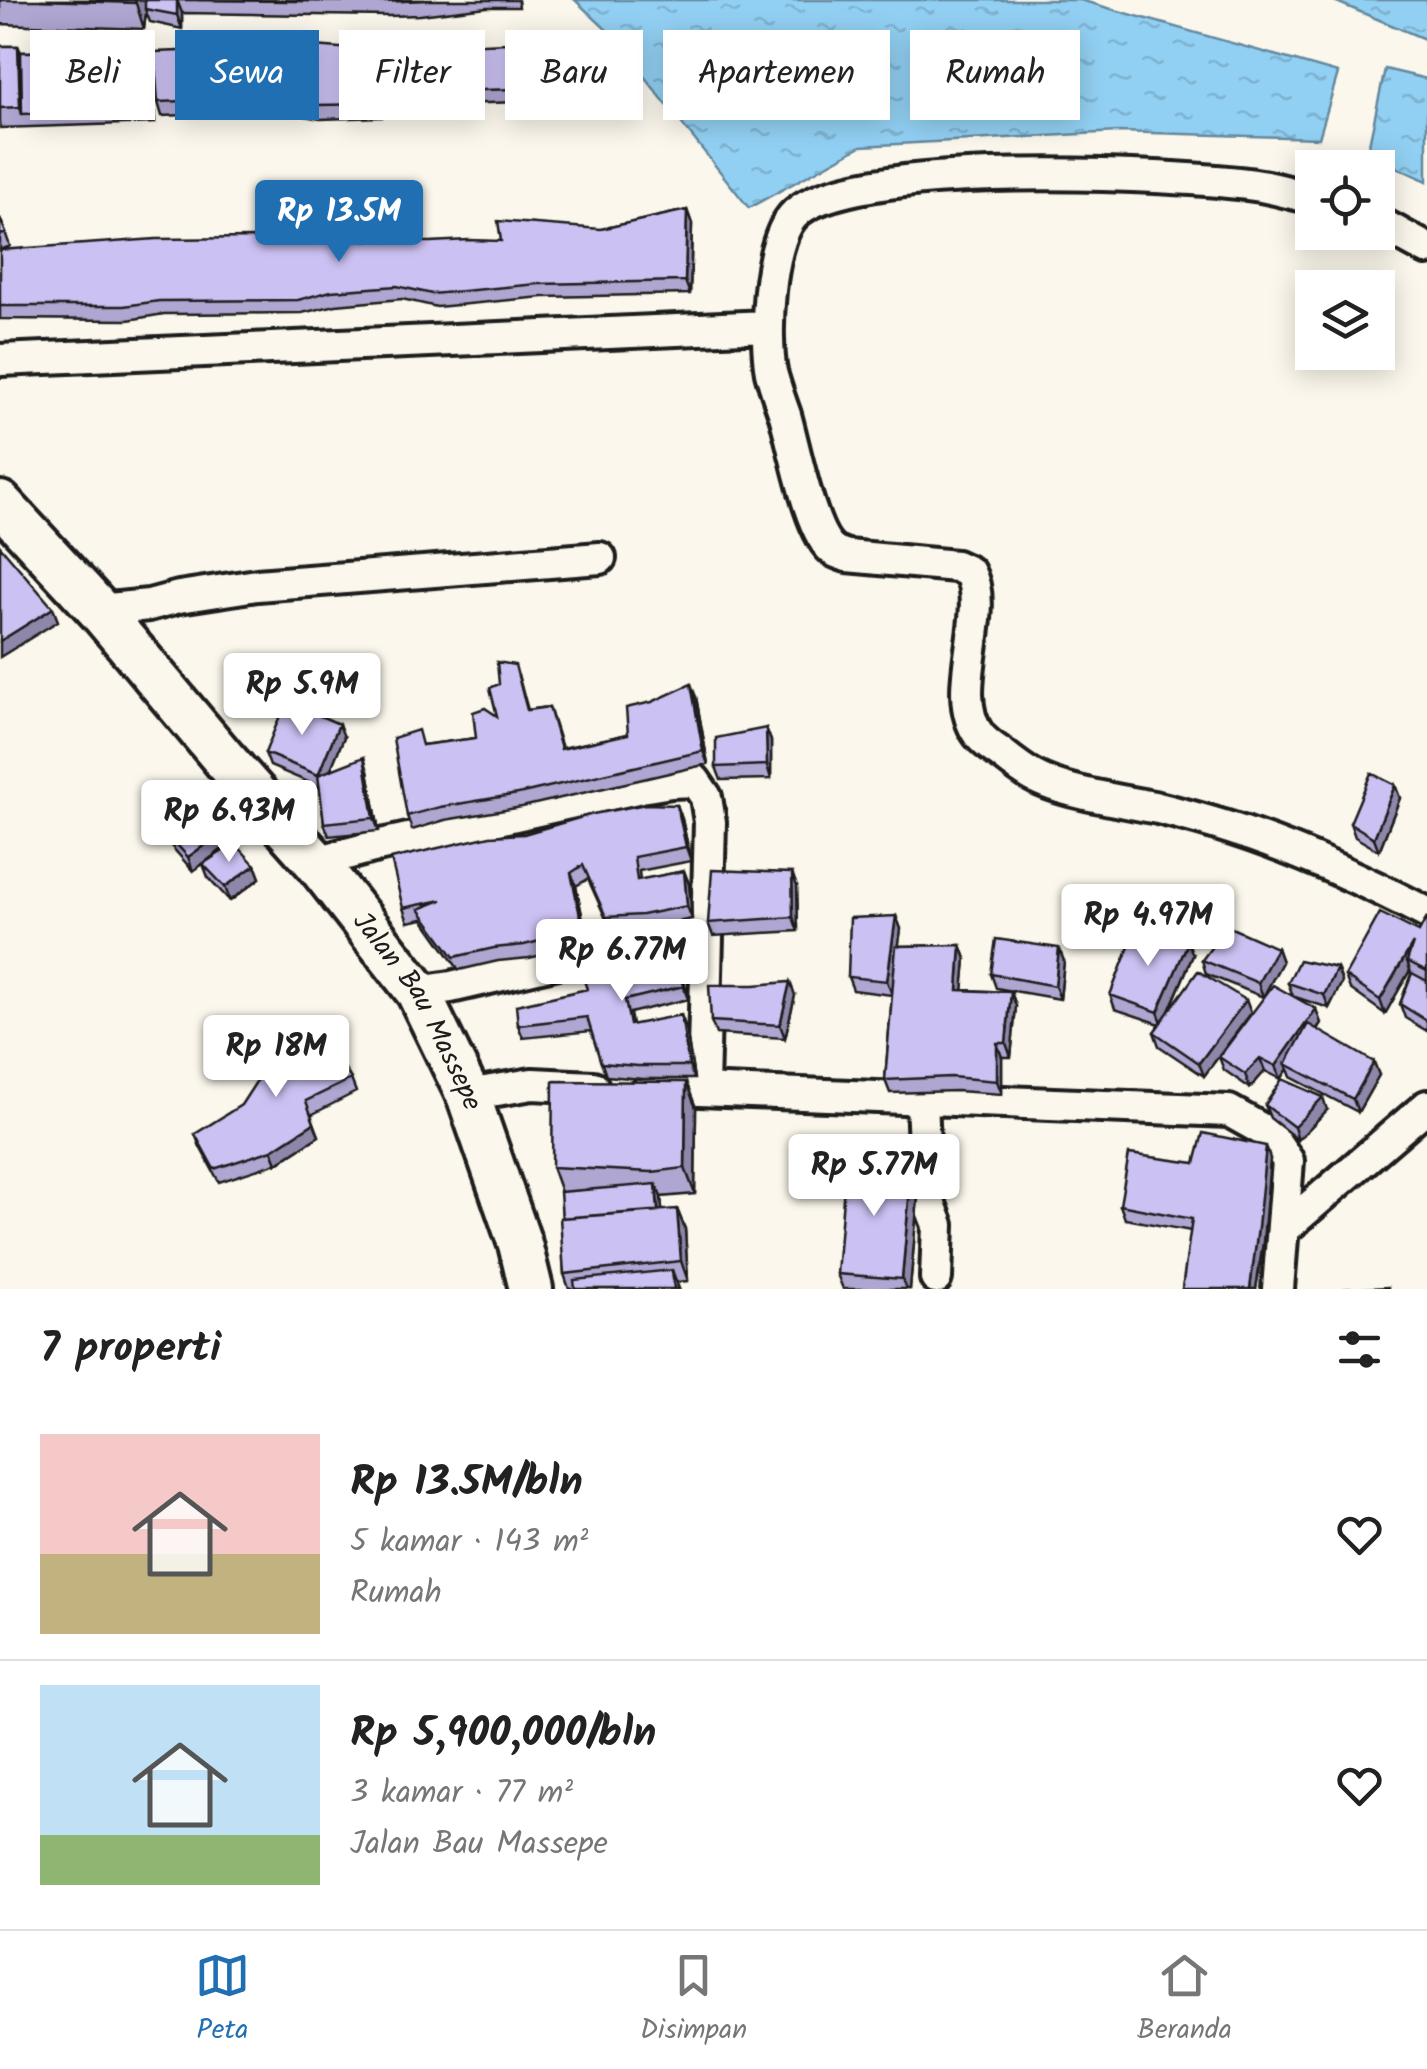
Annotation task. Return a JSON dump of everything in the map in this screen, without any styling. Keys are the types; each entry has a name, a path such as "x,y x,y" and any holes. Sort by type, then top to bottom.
{"highway":[{"name":"Jalan Bau Massepe","path":"0,503 99,610 316,862 418,992 468,1095 520,1244 531,1289"}],"street":[{"path":"1295,194 1262,186 1177,179 1000,174 903,180 813,200 792,217 777,249 767,326 771,370 816,527 833,550 846,556 956,566 969,572 977,596 970,647 970,716 978,734 993,748 1035,778 1252,835 1364,880 1427,913"},
{"path":"1395,231 1427,249"},
{"path":"0,360 767,326"},
{"path":"99,610 257,585 600,558"},
{"path":"316,862 642,787 695,781 706,796 710,822 703,1088"},
{"path":"418,992 708,926"},
{"path":"468,1095 532,1084 1229,1112 1270,1134 1288,1160 1278,1289"},
{"path":"922,1100 926,1194 938,1225 936,1278"},
{"path":"1284,1229 1427,1106"}],"water":[{"path":"575,0 1080,0 1338,73 1319,138 1118,132 861,146 749,208 679,120 890,120 890,30 663,30 663,100 643,75 643,30 607,30"},
{"path":"1332,0 1427,0 1427,40"},
{"path":"1385,69 1427,79 1427,181 1395,167 1395,150 1368,150"}],"building":[{"path":"40,0 135,0 135,3"},
{"path":"145,0 177,0 177,15 145,9"},
{"path":"197,0 425,0 384,2"},
{"path":"505,43 505,89 485,90 485,44"},
{"path":"0,46 18,46 20,107 0,108"},
{"path":"319,46 339,48 339,105 319,105"},
{"path":"175,51 175,101 158,102 155,52"},
{"path":"21,52 30,52 30,114 22,114"},
{"path":"687,210 685,281 538,284 432,294 397,286 331,291 298,300 0,306 0,250 156,239 501,241 498,221 601,229"},
{"path":"0,546 53,608 0,641"},
{"path":"497,662 515,665 527,710 549,707 561,749 628,734 626,708 652,702 691,684 703,751 407,816 393,738 418,730 422,745 476,738 473,712 485,708 497,716 490,688 499,684"},
{"path":"286,701 339,724 318,775 265,753"},
{"path":"766,728 767,765 716,767 716,738"},
{"path":"364,757 374,818 324,823 318,775"},
{"path":"1371,773 1395,785 1374,838 1350,823"},
{"path":"189,788 227,829 188,857 147,811"},
{"path":"646,804 677,805 686,847 634,857 637,880 684,871 687,906 606,917 583,865 571,873 583,930 454,957 419,909 442,900 403,908 391,859 490,836 524,834"},
{"path":"235,843 255,865 225,887 203,864"},
{"path":"712,870 792,873 793,917 708,923"},
{"path":"1380,913 1419,932 1427,917 1427,971 1407,961 1413,943 1380,1000 1345,976"},
{"path":"896,916 887,981 848,977 850,918"},
{"path":"1137,926 1188,942 1158,1012 1110,995"},
{"path":"1227,926 1277,948 1258,983 1202,960"},
{"path":"671,934 683,986 625,1000 630,1025 681,1015 689,1066 601,1063 587,1017 518,1025 516,1005 587,989 575,955"},
{"path":"996,939 1059,948 1055,986 991,974"},
{"path":"961,945 958,990 1011,992 1006,1043 997,1043 997,1081 951,1077 885,1080 896,946"},
{"path":"1299,960 1337,968 1324,995 1288,983"},
{"path":"1198,971 1246,1000 1199,1063 1154,1032"},
{"path":"1412,973 1427,981 1427,1021 1400,1004"},
{"path":"790,982 780,1025 711,1021 709,985"},
{"path":"1273,985 1316,1009 1276,1066 1260,1058 1245,1074 1219,1057"},
{"path":"317,1021 351,1079 306,1101 314,1123 272,1150 214,1169 195,1134 241,1105 278,1048"},
{"path":"1308,1024 1374,1062 1353,1099 1286,1064"},
{"path":"1282,1079 1323,1097 1294,1127 1265,1105"},
{"path":"553,1081 686,1082 685,1168 652,1172 552,1167"},
{"path":"1203,1133 1266,1146 1250,1289 1182,1289 1192,1219 1120,1205 1129,1154 1195,1163"},
{"path":"846,1159 912,1165 902,1279 837,1274"},
{"path":"656,1184 658,1211 562,1218 560,1192"},
{"path":"677,1209 681,1261 564,1274 560,1218"},
{"path":"672,1270 674,1289 575,1289 574,1280"}]}
